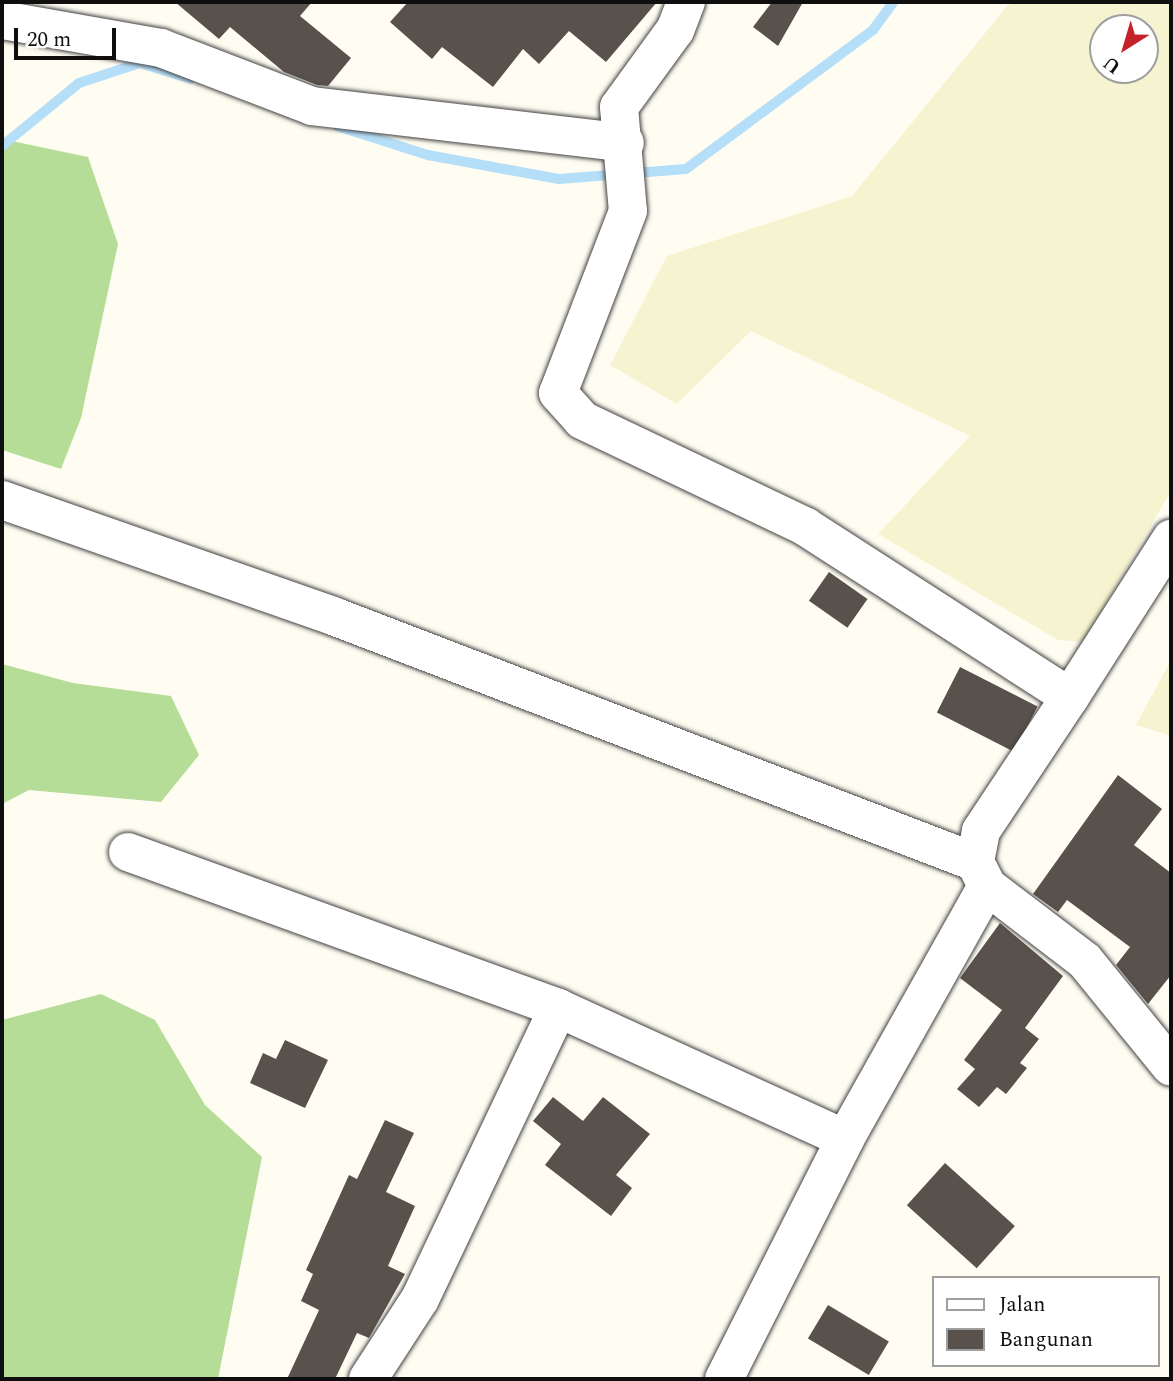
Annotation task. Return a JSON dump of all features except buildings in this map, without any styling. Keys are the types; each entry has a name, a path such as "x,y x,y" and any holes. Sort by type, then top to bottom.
{"street":[{"path":"686,2 675,30 619,107 625,149 628,211 580,341 558,379 558,393 570,411 806,527 1070,697"},
{"path":"2,20 161,48 312,106 625,149"},
{"path":"2,500 333,616 981,874 1085,961 1171,1067"},
{"path":"724,1379 981,874 981,831 1171,539"},
{"path":"128,852 558,1008 845,1139"},
{"path":"368,1379 420,1299 558,1008"}],"shaded area":[{"path":"1026,2 1171,2 1171,491 1083,642 1058,640 878,534 970,436 751,331 677,404 610,365 667,256 852,196 1008,5"},
{"path":"1171,660 1171,736 1136,725"}],"green space":[{"path":"2,139 88,157 118,244 81,418 61,469 2,450"},
{"path":"2,664 73,683 171,696 199,755 161,802 29,790 2,804"},
{"path":"101,994 155,1020 205,1105 262,1157 218,1379 2,1379 2,1020"}],"waterway":[{"path":"337,126 428,155 559,179 686,169 873,30 893,2"},
{"path":"2,146 79,83 140,63 191,79"}]}
